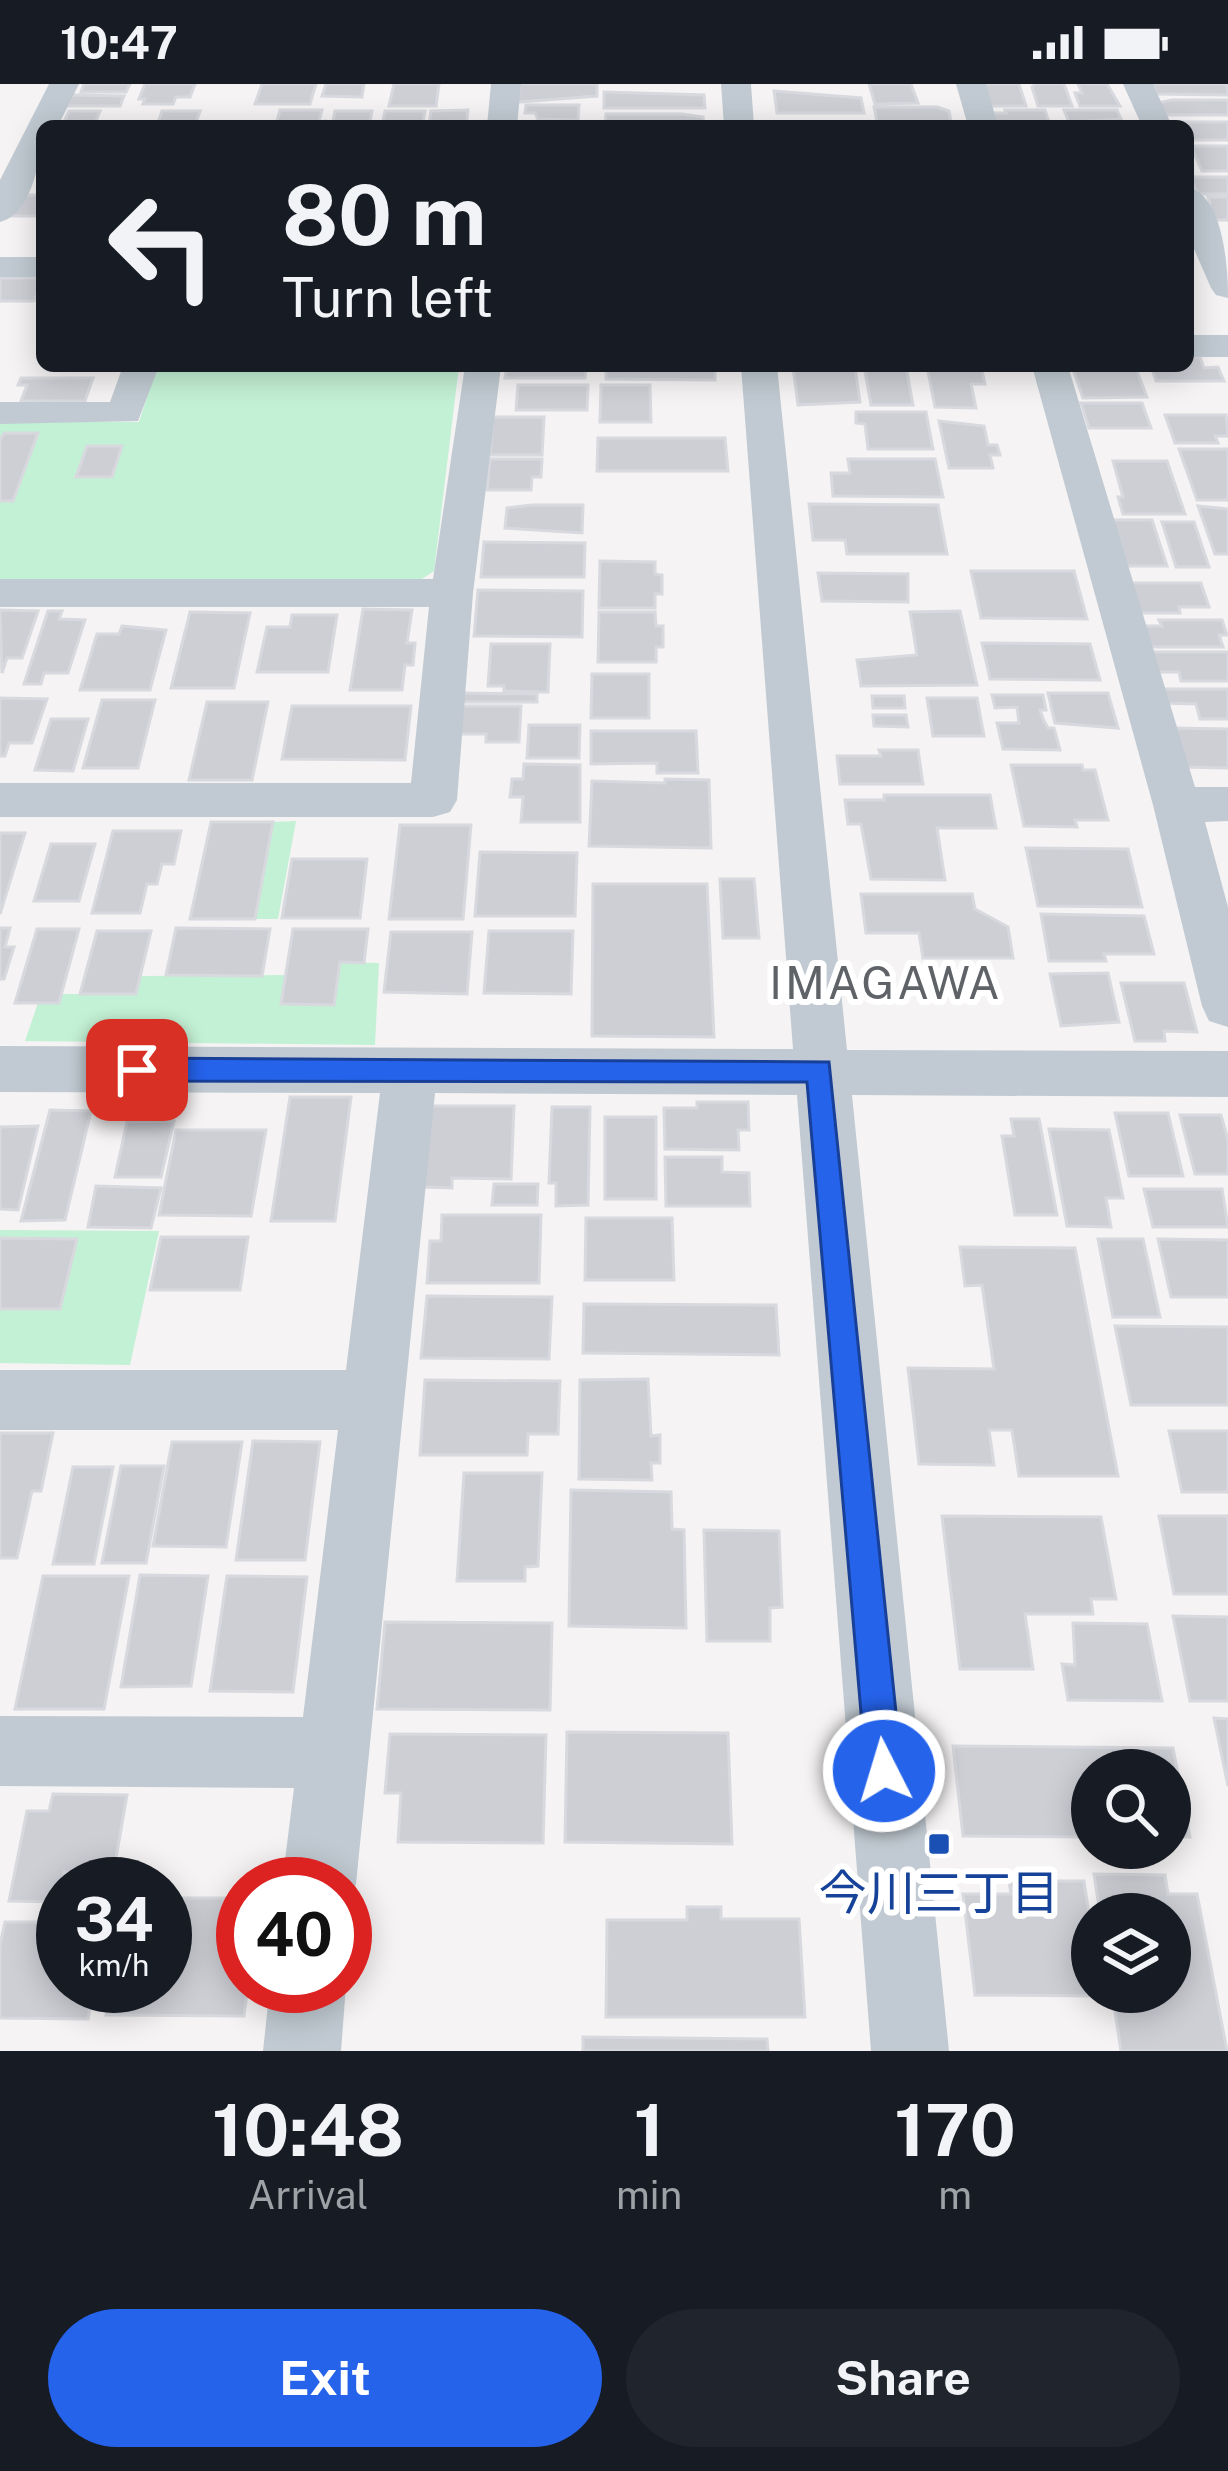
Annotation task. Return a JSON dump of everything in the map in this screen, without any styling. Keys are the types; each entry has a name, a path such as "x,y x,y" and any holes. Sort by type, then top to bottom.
{"street":[{"path":"48,120 64,84"},
{"path":"503,120 506,84"},
{"path":"736,84 739,120"},
{"path":"971,84 981,120"},
{"path":"1138,84 1154,120"},
{"path":"0,212 36,147"},
{"path":"1194,211 1228,288"},
{"path":"0,267 36,267"},
{"path":"1194,346 1228,346"},
{"path":"0,413 124,412 139,372"},
{"path":"0,800 433,800 452,593 482,372"},
{"path":"760,372 910,2051"},
{"path":"1052,372 1177,805 1228,1006"},
{"path":"0,593 452,593"},
{"path":"1177,805 1228,804"},
{"path":"0,1069 1228,1074"},
{"path":"322,1857 410,1070"},
{"path":"0,1400 375,1400"},
{"path":"0,1751 333,1753"},
{"path":"302,2051 306,2013"}],"green space":[{"path":"155,372 458,372 434,571 416,583 0,581 0,421 139,422"},
{"path":"296,821 278,919 255,919 273,822"},
{"path":"340,962 379,963 375,1045 25,1041 38,1003 59,1003 62,994 135,994 140,976 286,975 281,1004 334,1005"},
{"path":"0,1230 159,1231 130,1365 0,1363 0,1309 60,1309 77,1240 0,1238"}],"building":[{"path":"84,84 130,84 126,92 81,92"},
{"path":"145,84 195,84 190,97 176,97 173,104 143,104 145,99 139,99"},
{"path":"262,84 316,84 310,104 255,104"},
{"path":"326,84 364,84 362,97 322,96"},
{"path":"394,84 439,84 436,106 389,106"},
{"path":"520,84 597,84 597,96 518,102"},
{"path":"869,84 911,84 918,103 875,104"},
{"path":"981,84 1019,84 1026,106 988,106"},
{"path":"1064,84 1072,106 1038,106 1032,87"},
{"path":"1078,84 1107,84 1120,106 1080,106 1075,93 1082,93"},
{"path":"1152,84 1227,84 1228,95 1157,94"},
{"path":"774,91 861,98 864,113 777,113"},
{"path":"604,92 704,95 705,108 604,108"},
{"path":"72,95 124,96 120,106 67,106"},
{"path":"1228,100 1228,115 1162,115 1157,103"},
{"path":"526,105 579,105 578,120 538,119 535,113 525,113"},
{"path":"874,107 937,107 949,111 951,120 877,120"},
{"path":"280,110 322,110 320,120 277,120"},
{"path":"468,110 467,120 430,120 431,111"},
{"path":"1045,110 1048,120 989,120 987,113"},
{"path":"1064,110 1117,110 1121,119 1104,120 1068,120"},
{"path":"69,111 100,111 96,120 65,120"},
{"path":"162,111 200,111 197,120 159,120"},
{"path":"335,111 372,111 370,120 333,120"},
{"path":"385,111 425,111 423,120 383,120"},
{"path":"606,114 682,114 703,120 606,120"},
{"path":"1194,122 1228,122 1228,140 1194,140"},
{"path":"1194,146 1228,146 1228,171 1202,171"},
{"path":"1194,177 1228,177 1228,194 1198,194"},
{"path":"20,195 36,195 36,216 10,216"},
{"path":"1208,197 1228,197 1228,220 1207,220 1200,203 1210,203"},
{"path":"0,278 36,278 34,301 0,301"},
{"path":"1194,357 1200,357 1204,368 1218,367 1224,381 1156,381 1153,372 1194,372"},
{"path":"506,372 586,372 585,378 505,378"},
{"path":"606,372 715,372 715,380 606,379"},
{"path":"794,372 856,372 860,402 798,405"},
{"path":"865,372 907,372 913,405 871,405"},
{"path":"928,372 982,372 985,384 971,384 976,408 935,407"},
{"path":"1074,372 1137,372 1147,397 1083,398"},
{"path":"21,378 93,378 85,401 21,401 27,385 18,385"},
{"path":"518,385 588,385 587,410 516,410"},
{"path":"601,385 650,385 651,422 600,422"},
{"path":"1081,403 1142,403 1151,428 1089,428"},
{"path":"856,412 926,412 933,449 868,449 865,424 856,423"},
{"path":"1165,415 1226,415 1228,436 1215,436 1218,443 1175,443"},
{"path":"493,417 544,417 542,455 490,455"},
{"path":"939,421 984,426 988,445 997,445 1000,455 990,455 993,468 949,468"},
{"path":"4,433 38,433 13,501 0,501"},
{"path":"598,438 725,438 728,471 597,471"},
{"path":"87,446 122,446 112,477 76,477"},
{"path":"1179,449 1228,449 1228,500 1197,500"},
{"path":"490,459 542,459 541,477 532,477 531,490 487,490"},
{"path":"848,459 935,459 943,497 833,496 831,473 850,473"},
{"path":"1113,461 1167,461 1185,514 1123,514"},
{"path":"809,504 938,505 947,554 847,554 845,540 813,540"},
{"path":"583,505 582,533 505,528 507,508"},
{"path":"1198,506 1228,509 1228,554 1215,554"},
{"path":"1107,520 1152,520 1167,566 1120,566"},
{"path":"1162,522 1194,522 1209,567 1176,567"},
{"path":"484,542 585,543 584,577 481,577"},
{"path":"600,561 655,562 655,574 662,575 662,594 655,594 655,608 599,608"},
{"path":"971,571 1074,571 1087,619 981,618"},
{"path":"818,573 908,574 908,602 822,601"},
{"path":"1127,583 1201,583 1209,607 1179,607 1180,613 1135,613"},
{"path":"478,590 583,591 582,637 474,636"},
{"path":"363,609 412,610 407,643 415,643 413,665 405,665 402,690 350,690"},
{"path":"0,610 38,611 22,658 7,658 2,673"},
{"path":"48,611 62,611 59,619 85,620 68,673 44,673 41,684 24,684"},
{"path":"960,611 977,685 861,686 857,660 917,655 910,612"},
{"path":"190,612 250,613 234,688 171,688"},
{"path":"599,612 655,612 656,626 663,626 663,647 656,647 656,662 598,662"},
{"path":"292,615 337,615 328,672 257,672 267,627 290,627"},
{"path":"1159,620 1222,620 1227,635 1219,635 1223,647 1147,647 1141,626 1162,626"},
{"path":"122,626 166,630 150,690 80,690 97,634 119,634"},
{"path":"982,643 1090,644 1100,680 990,679"},
{"path":"491,644 550,644 548,692 488,686"},
{"path":"1151,652 1228,652 1228,681 1181,681 1179,672 1157,672"},
{"path":"592,674 649,674 649,718 591,718"},
{"path":"1157,689 1228,689 1228,719 1200,719 1196,704 1162,703"},
{"path":"464,693 537,694 537,702 462,702"},
{"path":"1048,693 1108,693 1118,728 1055,723"},
{"path":"992,695 1043,695 1046,710 1040,710 1048,728 1054,728 1060,750 1003,749 997,723 1019,723 1017,707 995,708"},
{"path":"872,696 904,696 905,708 873,708"},
{"path":"0,698 47,699 32,743 9,743 5,756 0,756"},
{"path":"927,698 977,698 984,736 933,736"},
{"path":"102,700 155,700 138,768 83,768"},
{"path":"207,702 268,702 252,780 189,780"},
{"path":"292,706 411,706 405,760 282,759"},
{"path":"461,706 521,706 519,742 486,742 486,734 459,734"},
{"path":"873,715 906,715 908,727 874,726"},
{"path":"51,719 88,719 73,771 35,770"},
{"path":"529,725 580,725 579,758 527,758"},
{"path":"1172,728 1228,729 1228,768 1184,767"},
{"path":"591,731 696,731 698,773 657,773 657,763 591,764"},
{"path":"879,750 918,750 923,784 840,784 837,756 881,756"},
{"path":"524,764 580,765 580,822 521,822 523,797 510,797 512,779 523,779"},
{"path":"1011,765 1082,765 1083,770 1095,770 1108,820 1075,820 1077,827 1024,826"},
{"path":"665,779 709,780 711,848 589,846 592,781 665,783"},
{"path":"884,795 990,795 996,828 937,828 945,880 871,879 861,824 848,824 845,800 884,800"},
{"path":"211,822 273,822 255,919 190,919"},
{"path":"400,825 471,825 463,919 389,919"},
{"path":"113,831 181,831 174,864 162,864 157,884 147,884 140,913 92,913"},
{"path":"0,833 25,833 0,914"},
{"path":"51,844 95,844 79,901 34,901"},
{"path":"1026,848 1128,849 1142,907 1038,906"},
{"path":"480,852 577,853 575,916 475,916"},
{"path":"292,859 367,859 360,918 282,918"},
{"path":"720,879 754,879 759,938 723,938"},
{"path":"593,884 707,884 714,1037 592,1036"},
{"path":"861,894 972,894 975,909 1008,927 1013,958 923,958 919,933 866,933"},
{"path":"1041,914 1144,916 1154,954 1104,954 1106,961 1049,961"},
{"path":"0,928 10,928 5,947 14,947 4,979 0,979"},
{"path":"176,928 270,929 262,976 166,975"},
{"path":"37,929 79,929 59,1003 15,1003"},
{"path":"293,929 368,929 364,963 340,962 334,1005 281,1004"},
{"path":"97,931 151,931 136,994 80,994"},
{"path":"489,931 573,931 571,994 484,993"},
{"path":"391,932 472,932 467,994 384,992"},
{"path":"1108,973 1119,1022 1061,1026 1050,974"},
{"path":"1121,983 1184,983 1197,1032 1164,1031 1165,1041 1135,1041"},
{"path":"290,1097 351,1097 335,1221 271,1221"},
{"path":"697,1102 748,1102 749,1130 738,1130 739,1150 665,1149 664,1108 697,1108"},
{"path":"431,1106 514,1106 511,1179 452,1178 452,1188 424,1187"},
{"path":"552,1107 590,1107 588,1205 556,1206 556,1183 549,1183"},
{"path":"50,1110 91,1111 65,1220 21,1221"},
{"path":"1115,1113 1168,1113 1183,1176 1129,1176"},
{"path":"1180,1115 1221,1115 1228,1140 1228,1174 1195,1174"},
{"path":"605,1117 656,1117 656,1199 605,1199"},
{"path":"1011,1119 1039,1119 1057,1215 1015,1215 1002,1136 1014,1136"},
{"path":"174,1121 161,1177 115,1177 127,1122"},
{"path":"38,1126 18,1210 0,1209 0,1127"},
{"path":"1049,1129 1109,1130 1123,1198 1106,1198 1111,1227 1067,1226"},
{"path":"176,1130 266,1130 251,1216 159,1215"},
{"path":"665,1157 722,1157 722,1172 749,1173 750,1206 666,1206"},
{"path":"494,1184 538,1184 537,1205 492,1205"},
{"path":"96,1186 161,1188 151,1228 88,1227"},
{"path":"1144,1189 1222,1189 1228,1227 1153,1227"},
{"path":"442,1215 541,1215 539,1283 427,1283 430,1241 441,1241"},
{"path":"586,1218 672,1218 674,1280 585,1280"},
{"path":"161,1237 248,1237 240,1290 150,1290"},
{"path":"0,1238 77,1239 60,1309 0,1309"},
{"path":"1098,1239 1143,1239 1160,1317 1113,1317"},
{"path":"1158,1239 1228,1240 1228,1297 1171,1297"},
{"path":"960,1247 1075,1248 1118,1476 1019,1476 1012,1430 989,1430 994,1465 919,1464 908,1368 994,1369 982,1285 965,1286"},
{"path":"427,1296 552,1297 549,1359 421,1358"},
{"path":"584,1304 776,1305 779,1355 583,1353"},
{"path":"1115,1326 1228,1327 1228,1405 1131,1405"},
{"path":"648,1379 651,1436 660,1435 660,1463 651,1463 652,1480 579,1479 580,1380"},
{"path":"425,1380 560,1381 558,1434 528,1434 527,1455 420,1455"},
{"path":"1169,1431 1228,1431 1228,1492 1182,1492"},
{"path":"0,1433 53,1433 41,1491 32,1491 17,1558 0,1558"},
{"path":"253,1441 320,1442 305,1560 236,1560"},
{"path":"172,1442 242,1442 226,1547 153,1546"},
{"path":"121,1466 164,1466 146,1563 102,1563"},
{"path":"73,1467 113,1467 94,1564 53,1564"},
{"path":"464,1473 542,1473 538,1566 525,1567 525,1581 457,1581"},
{"path":"571,1490 671,1492 672,1529 684,1530 686,1628 569,1626"},
{"path":"942,1516 1101,1517 1116,1599 1091,1599 1093,1614 1025,1614 1033,1669 960,1669"},
{"path":"1159,1516 1228,1516 1228,1594 1174,1594"},
{"path":"704,1530 779,1531 782,1607 770,1608 770,1641 707,1641"},
{"path":"140,1575 208,1576 191,1686 121,1687"},
{"path":"43,1576 129,1576 104,1709 15,1709"},
{"path":"227,1576 307,1577 293,1692 210,1691"},
{"path":"1173,1616 1228,1617 1228,1701 1190,1701"},
{"path":"385,1622 552,1623 550,1710 377,1709"},
{"path":"1073,1623 1147,1624 1162,1701 1068,1700 1062,1664 1075,1665"},
{"path":"1214,1718 1228,1719 1228,1786"},
{"path":"567,1732 728,1733 732,1844 565,1842"},
{"path":"390,1734 546,1735 543,1843 398,1842 401,1793 385,1793"},
{"path":"953,1746 1173,1748 1071,1749 1071,1837 963,1836"},
{"path":"53,1794 127,1795 116,1857 36,1857 36,1902 9,1901 27,1811 49,1811"},
{"path":"1094,1874 1165,1875 1168,1893 1097,1893"},
{"path":"1009,1881 1084,1881 1086,1893 1071,1893 1071,1996 975,1995 963,1894 1011,1894"},
{"path":"1191,1894 1197,1894 1227,2051 1121,2051 1115,2013 1191,2013"},
{"path":"192,1898 216,1898 216,2013 244,2016 106,2015 192,2013"},
{"path":"687,1907 721,1907 721,1919 799,1919 805,2017 606,2017 607,1920 687,1920"},
{"path":"5,1922 36,1922 36,2013 89,2013 88,2019 0,2018 0,1945"},
{"path":"583,2037 767,2039 768,2051 583,2051"}],"place":[{"name":"今川三丁目","path":"939,1844"}],"district":[{"name":"IMAGAWA","path":"886,982"}],"route":[{"path":"137,1070 820,1070 884,1771"}]}
